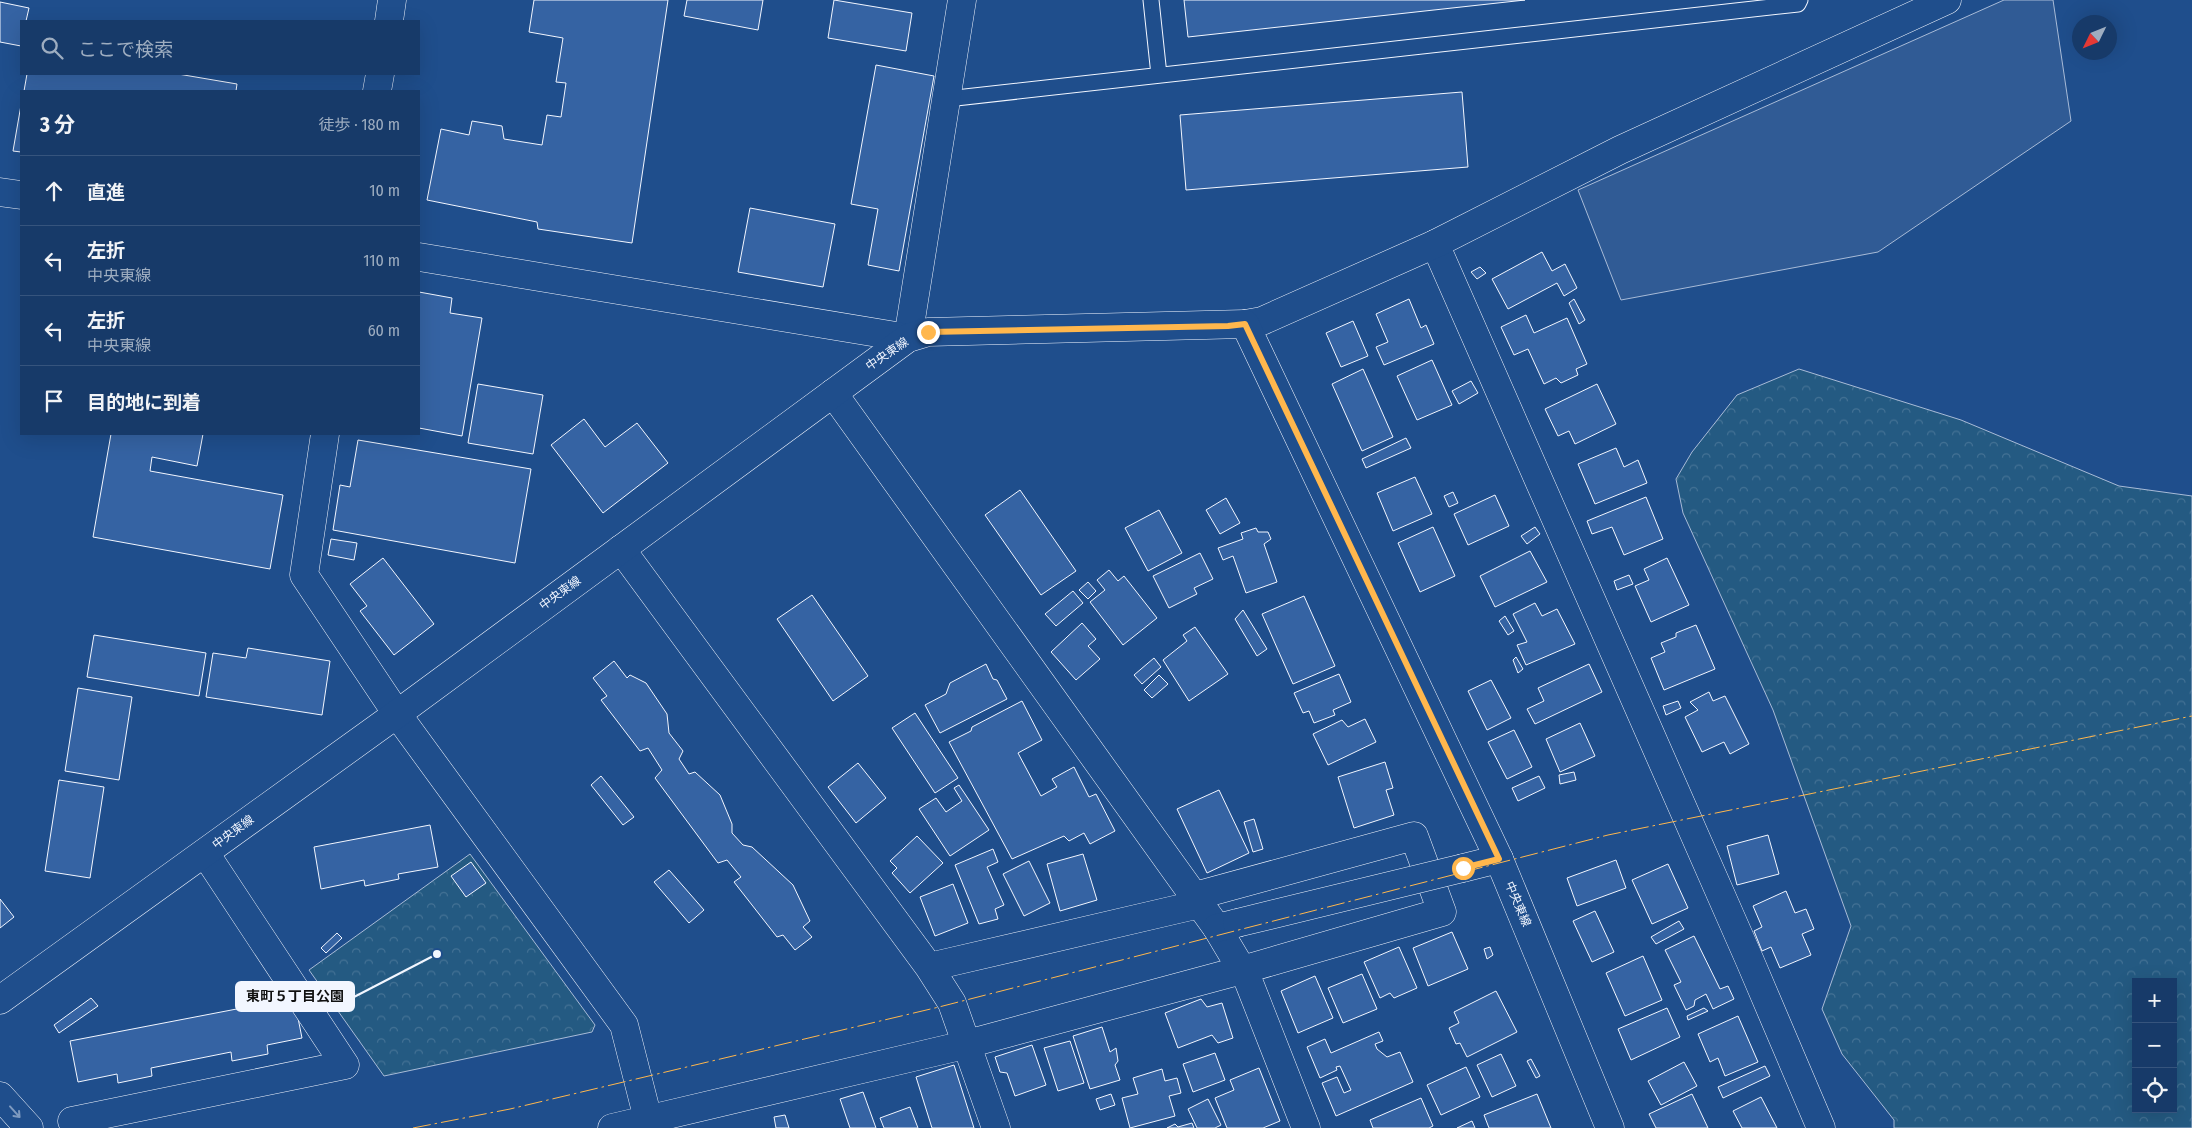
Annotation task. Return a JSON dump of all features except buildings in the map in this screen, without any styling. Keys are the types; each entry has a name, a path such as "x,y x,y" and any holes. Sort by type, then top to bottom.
{"main road":[{"path":"389,20 392,0"},
{"path":"420,256 908,338 962,0"},
{"path":"1245,324 1262,321 1435,244 1620,150 1947,0"},
{"path":"378,90 380,75"},
{"path":"0,192 20,195"},
{"path":"1435,244 1750,961 1821,1128"},
{"name":"中央東線","path":"0,1000 397,714 908,338 928,332 1228,326 1245,324 1499,859 1610,1128"},
{"path":"833,393 1197,900 1227,926 1242,970 1248,980 1306,1128"},
{"path":"325,435 304,575 397,714 624,1025 648,1119"},
{"path":"621,549 929,967 952,1003 996,1128"},
{"path":"612,1128 967,1044 1242,970 1442,912 1414,836 1197,900 929,967"},
{"path":"72,1121 345,1066 205,853"},
{"path":"1227,926 1499,859"},
{"path":"0,1096 29,1128"}],"lane":[{"path":"1150,0 1159,75"},
{"path":"946,99 1798,4 1800,0"}],"green space":[{"path":"1799,369 1961,420 2119,486 2192,496 2192,1128 1894,1128 1894,1120 1842,1054 1822,1009 1851,926 1773,710 1683,513 1676,479 1692,452 1737,395"},
{"path":"470,854 595,1025 592,1032 384,1076 309,970"}],"shaded area":[{"path":"2004,0 2053,0 2071,121 1878,252 1621,300 1578,190"}],"power":[{"path":"413,1128 510,1109 939,1007 1608,835 2192,716"}],"place":[{"name":"東町５丁目公園","path":"437,954"}],"route":[{"path":"928,332 1228,326 1245,324 1499,859 1463,868"}]}
